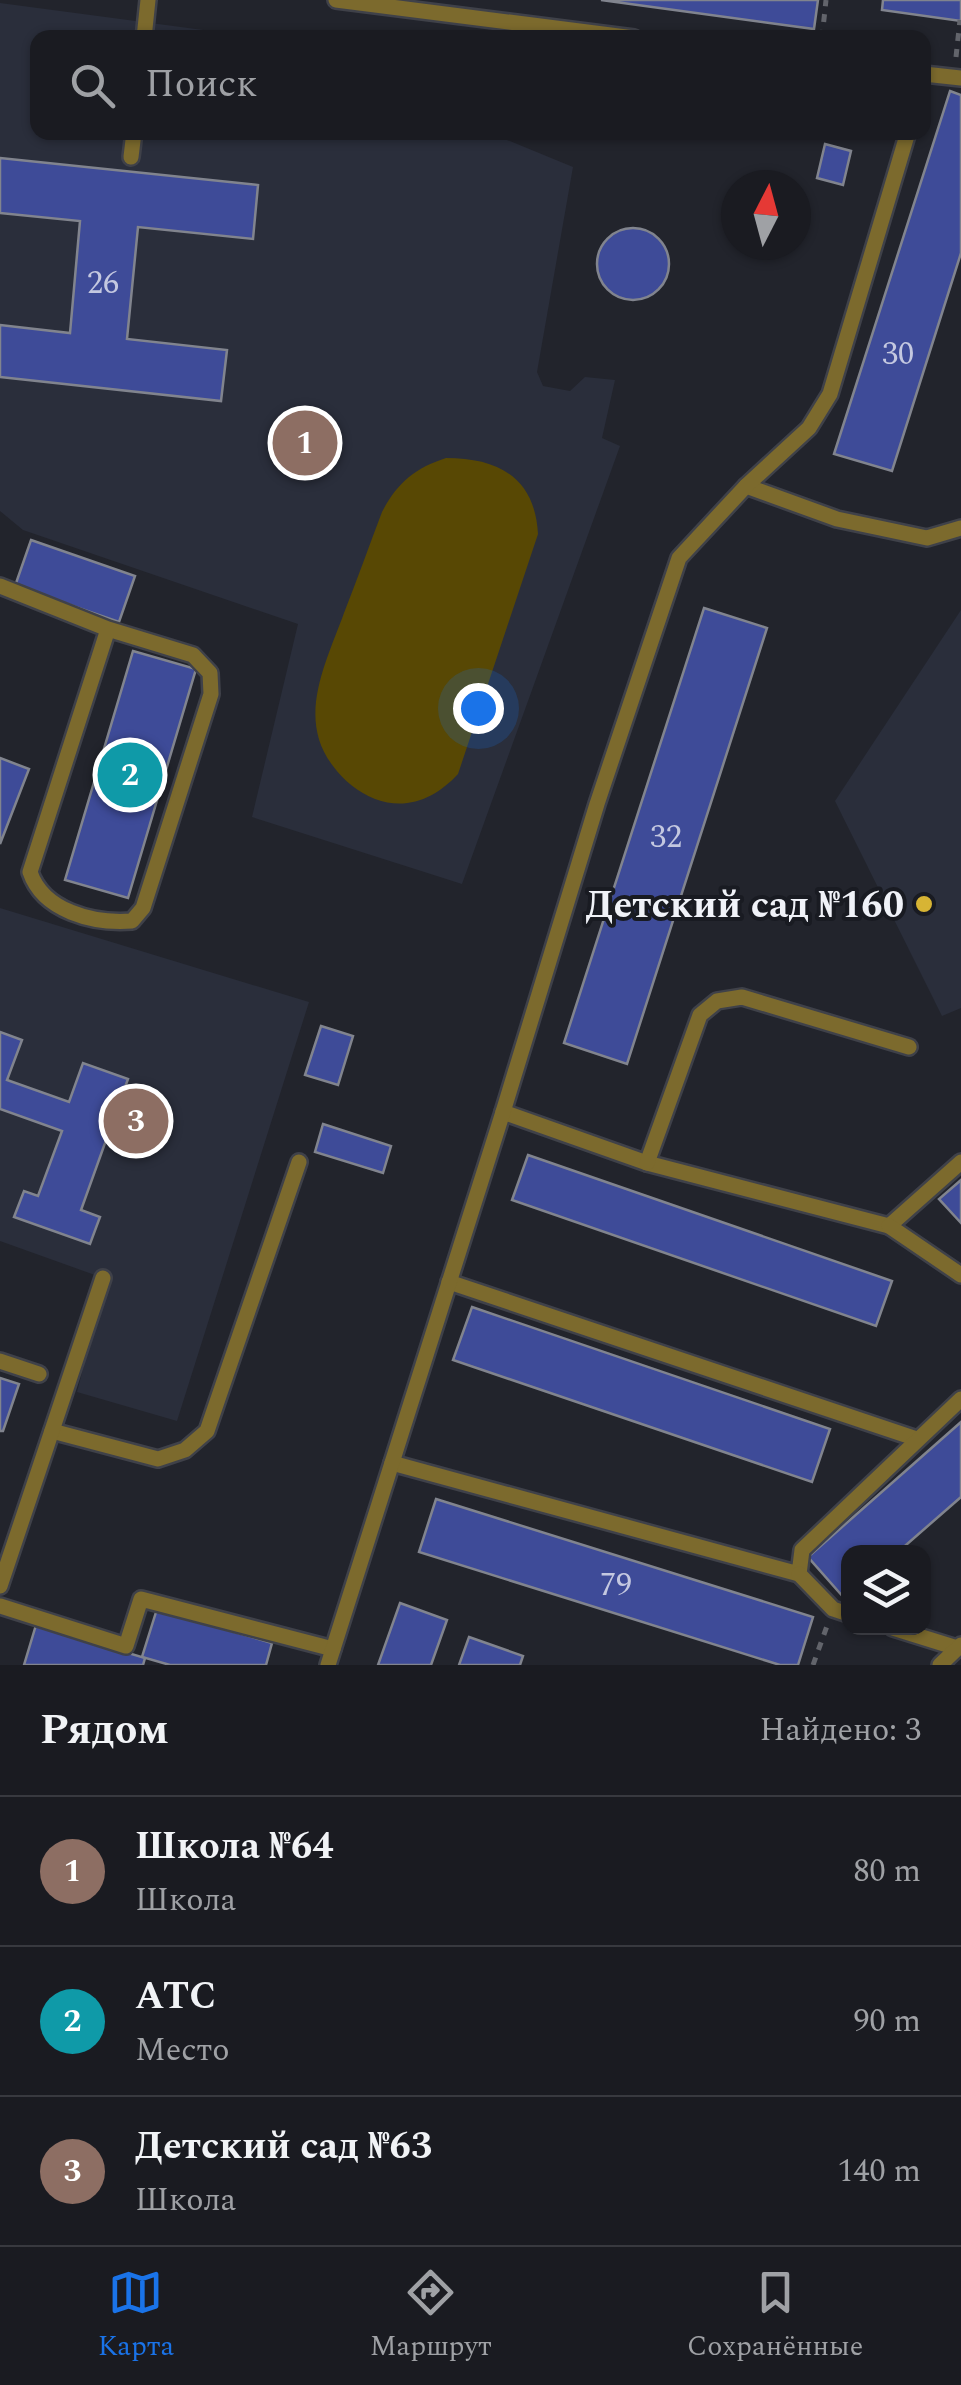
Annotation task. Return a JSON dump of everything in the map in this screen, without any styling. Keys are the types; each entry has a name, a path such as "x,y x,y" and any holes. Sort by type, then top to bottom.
{"lane":[{"path":"145,30 148,0"},
{"path":"336,0 571,30"},
{"path":"931,76 957,77"},
{"path":"131,157 133,140"},
{"path":"0,1606 126,1646 142,1598 331,1657 596,804 679,558 746,486 808,428 830,394 906,140"},
{"path":"746,486 837,519 926,538 961,528"},
{"path":"0,586 108,629 193,655 210,673 211,694 143,908 132,921 109,923 58,907 36,890 30,872 108,629"},
{"path":"648,1164 700,1016 716,1002 742,997 909,1047"},
{"path":"503,1112 648,1164 889,1226 961,1275"},
{"path":"52,1432 158,1459 185,1450 207,1430 299,1162"},
{"path":"889,1226 961,1162"},
{"path":"0,1586 103,1278"},
{"path":"449,1282 917,1440"},
{"path":"0,1361 38,1374"},
{"path":"800,1574 802,1550 961,1400"},
{"path":"392,1463 800,1574 841,1611"},
{"path":"919,1635 959,1646 940,1665"}],"path":[{"path":"823,30 826,0"},
{"path":"957,77 960,20"},
{"path":"814,1665 841,1611"}],"shaded area":[{"path":"0,3 203,30 30,30 30,140 507,140 573,167 537,372 543,386 570,391 585,377 615,380 602,438 620,446 462,884 252,817 298,624 23,530 0,511"},
{"path":"446,458 482,462 511,475 530,498 538,534 458,774 431,796 398,804 375,799 357,789 333,766 322,748 315,710 329,651 382,512 408,478"},
{"name":"Детский сад №160","path":"961,610 961,1008 942,1016 835,801"},
{"path":"0,908 309,1002 177,1421 77,1392 106,1279 0,1241"}],"building":[{"path":"601,0 818,0 814,29"},
{"path":"883,0 961,0 961,21 882,10"},
{"path":"950,91 961,95 961,253 892,471 834,454"},
{"path":"825,144 851,151 843,185 817,178"},
{"path":"0,158 258,185 253,239 138,227 127,339 227,350 221,401 0,377 0,325 70,333 80,221 0,213"},
{"path":"633,228 647,230 659,238 667,250 667,278 659,290 647,298 633,300 619,298 607,290 599,278 597,264 599,250 607,238 619,230"},
{"path":"31,540 135,576 119,622 15,586"},
{"path":"704,608 767,628 627,1064 564,1043"},
{"path":"133,651 196,669 128,898 65,880"},
{"path":"0,758 29,769 0,844"},
{"path":"321,1026 353,1036 338,1085 305,1075"},
{"path":"0,1032 22,1040 7,1080 69,1102 83,1063 128,1079 81,1210 100,1217 90,1244 14,1217 24,1191 38,1196 62,1131 0,1109"},
{"path":"323,1124 391,1146 383,1173 315,1152"},
{"path":"528,1155 892,1281 876,1326 512,1200"},
{"path":"961,1180 961,1223 939,1199"},
{"path":"472,1307 830,1429 812,1482 453,1360"},
{"path":"0,1378 19,1384 3,1431 0,1431"},
{"path":"961,1422 961,1497 906,1545 841,1545 841,1594 808,1557"},
{"path":"436,1499 813,1617 798,1665 780,1665 419,1552"},
{"path":"400,1603 447,1620 431,1665 378,1665"},
{"path":"157,1609 272,1643 266,1665 170,1665 142,1657"},
{"path":"36,1625 145,1658 143,1665 24,1665"},
{"path":"469,1637 523,1656 520,1665 459,1665"}],"place":[{"name":"Школа №64","path":"305,443"},
{"name":"АТС","path":"130,775"},
{"name":"Детский сад №160","path":"924,904"},
{"name":"Детский сад №63","path":"136,1121"}]}
